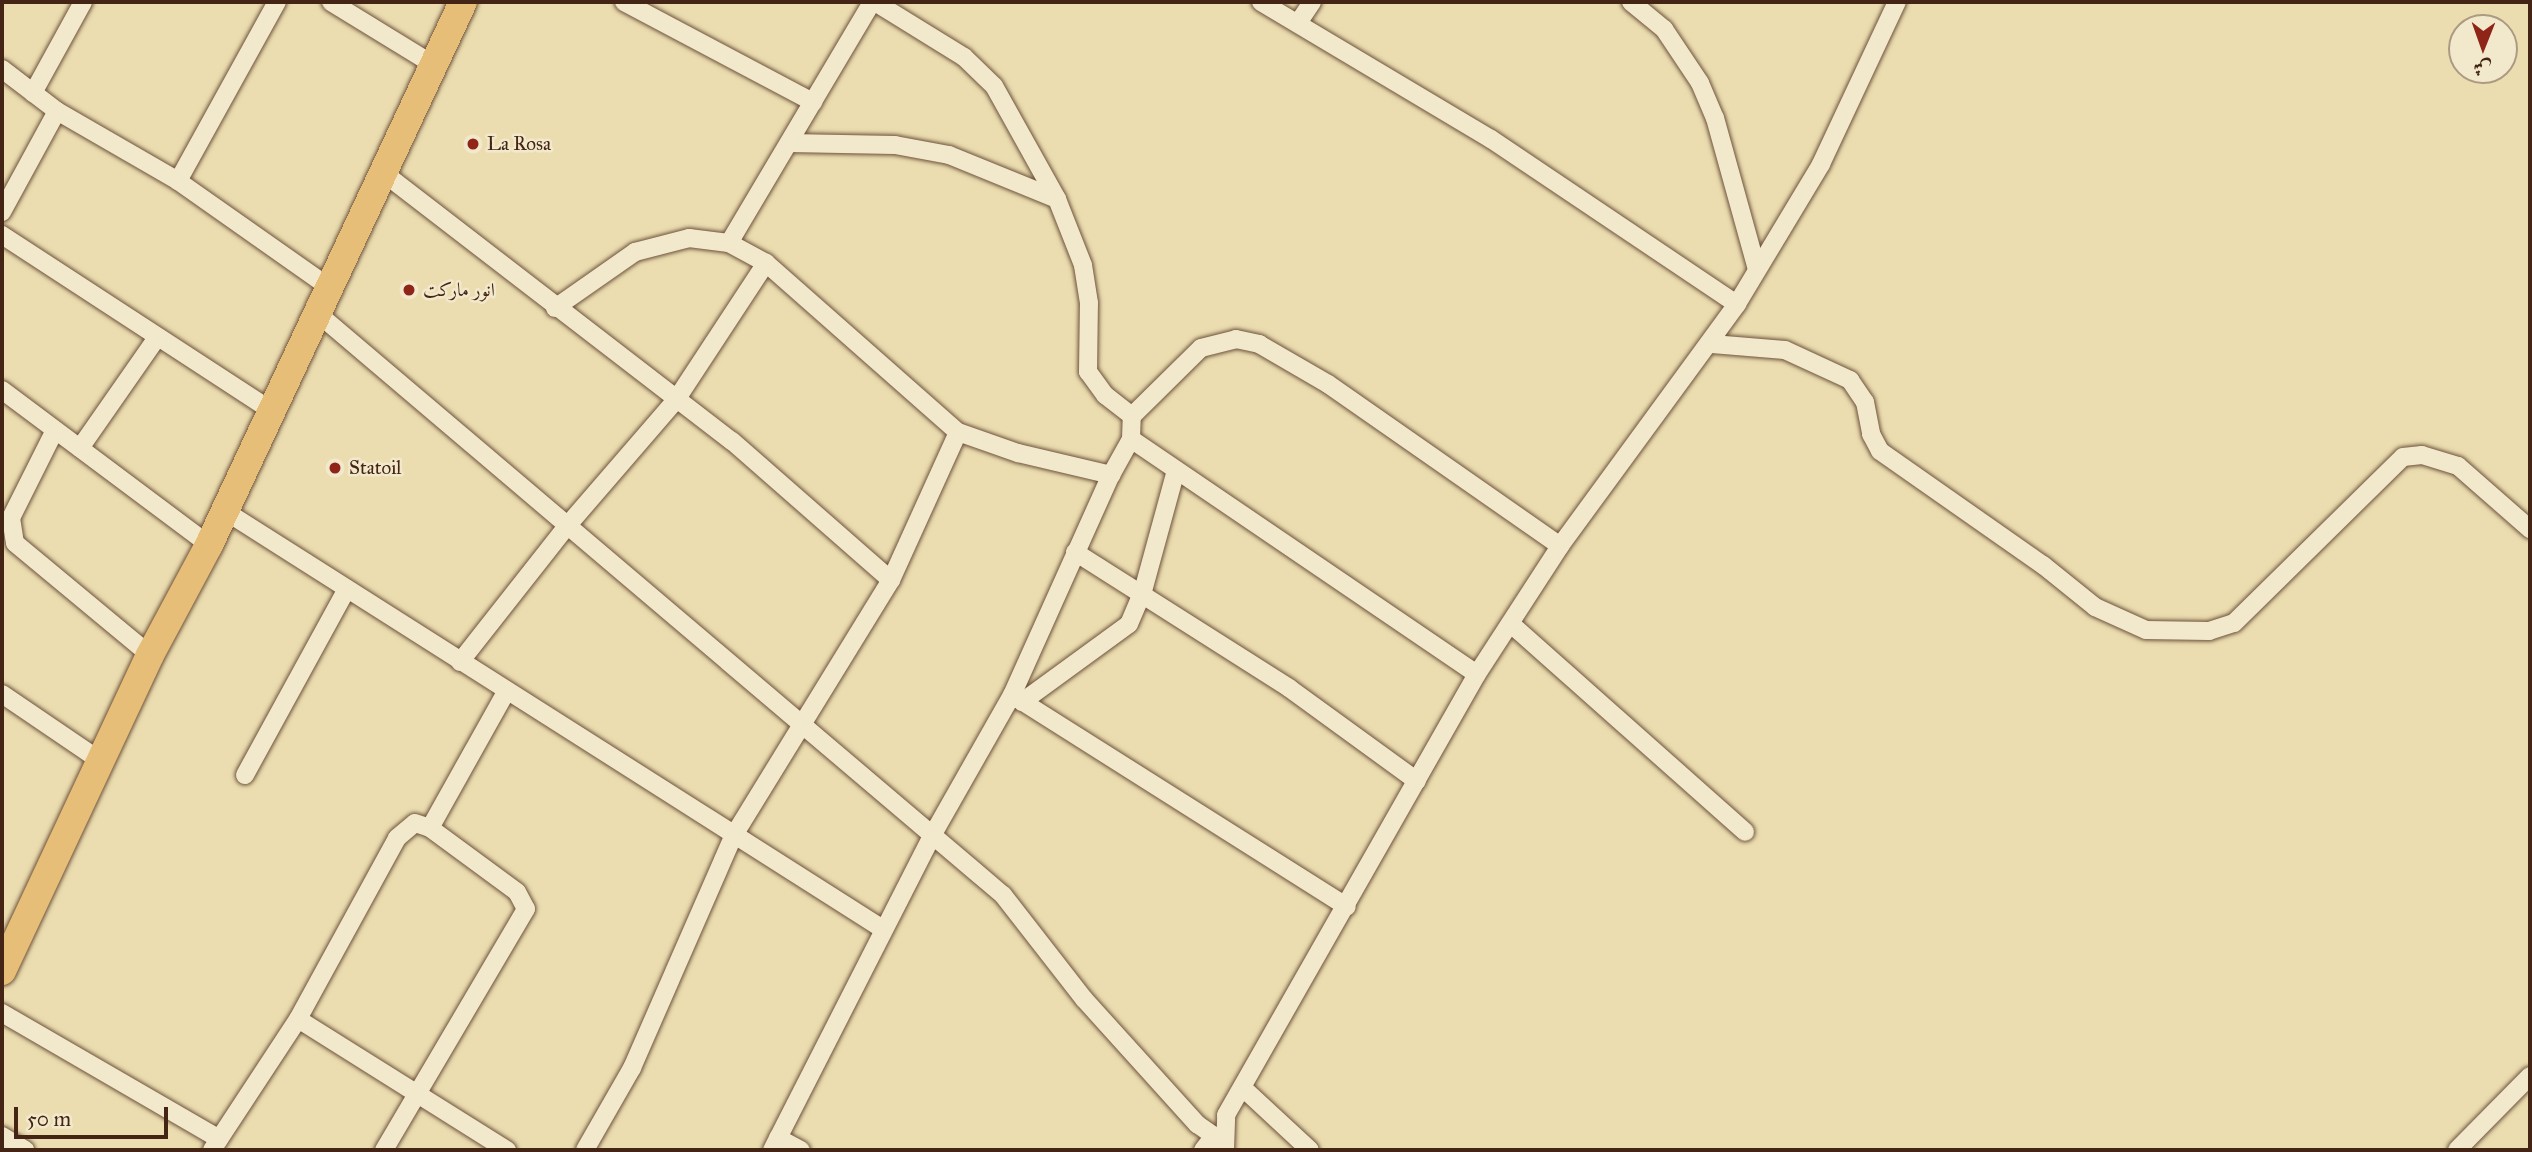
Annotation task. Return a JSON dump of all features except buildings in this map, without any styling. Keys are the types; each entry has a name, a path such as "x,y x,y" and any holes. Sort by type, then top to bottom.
{"highway":[{"path":"5,953 102,762 150,655 209,545 381,171 463,2"}],"street":[{"path":"33,93 83,2"},
{"path":"178,181 277,2"},
{"path":"331,2 432,64"},
{"path":"624,2 813,102"},
{"path":"729,243 874,2 964,57 983,74 1057,199 1083,265 1088,303 1088,372 1105,395 1132,416"},
{"path":"1261,2 1491,139 1737,304"},
{"path":"1298,23 1312,2"},
{"path":"1631,2 1664,29 1700,83 1715,118 1756,269"},
{"path":"1221,1142 1226,1115 1347,907 1477,674 1560,545 1712,344 1737,304 1821,164 1897,2"},
{"path":"2,69 57,111 178,181 329,287"},
{"path":"2,212 10,183 57,111"},
{"path":"789,143 895,145 949,155 1057,199"},
{"path":"381,171 473,238 555,308 732,441 891,580"},
{"path":"2,235 156,339 272,411"},
{"path":"555,308 635,251 689,239 729,243 766,263 958,432 1018,453 1111,475"},
{"path":"460,662 568,525 676,400 766,263"},
{"path":"316,312 1003,895 1084,999 1197,1124 1221,1142"},
{"path":"80,448 156,339"},
{"path":"801,1150 775,1144 933,834 1017,698 1075,552 1131,439 1132,416 1200,348 1236,339 1259,344 1328,384 1560,545"},
{"path":"1712,344 1785,350 1850,380 1865,402 1871,434 1880,451 2043,565 2095,607 2146,630 2209,631 2234,623 2403,457 2422,455 2458,466 2530,529"},
{"path":"2,390 209,545"},
{"path":"55,429 11,518 15,543 150,655"},
{"path":"585,1150 632,1068 734,835 891,580 958,432"},
{"path":"1131,439 1477,674"},
{"path":"1017,698 1124,631 1143,591 1176,470"},
{"path":"225,511 506,692 883,929"},
{"path":"1075,552 1143,591 1289,688 1417,781"},
{"path":"245,775 347,589"},
{"path":"1511,624 1745,832"},
{"path":"430,828 506,692"},
{"path":"2,694 102,762"},
{"path":"1017,698 1347,907"},
{"path":"2,1013 215,1145 298,1019 397,838 411,823 430,828 517,892 526,909 419,1097 384,1150"},
{"path":"298,1019 507,1150"},
{"path":"2457,1150 2530,1076"},
{"path":"1243,1088 1310,1150"},
{"path":"2,1136 25,1150"},
{"path":"1203,1150 1221,1142"}],"place":[{"name":"La Rosa","path":"473,144"},
{"name":"انور ماركت","path":"409,290"},
{"name":"Statoil","path":"335,468"}]}
